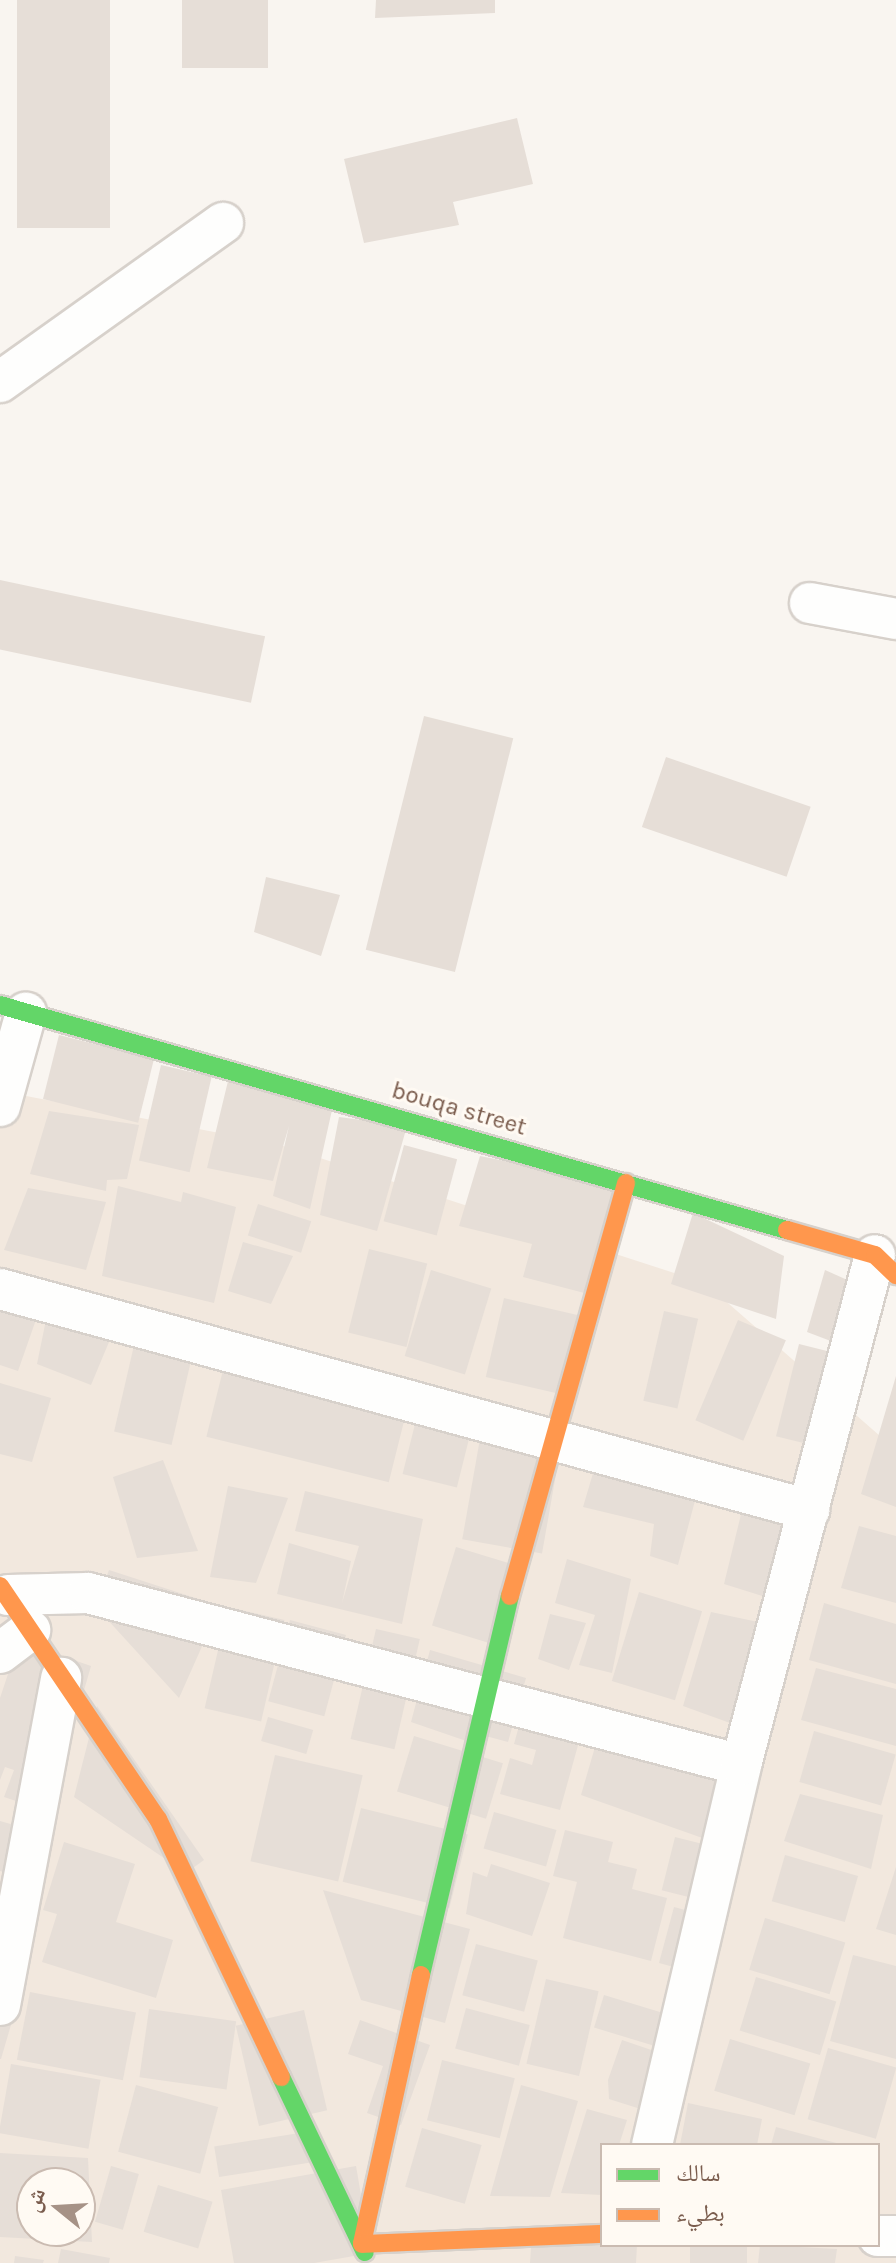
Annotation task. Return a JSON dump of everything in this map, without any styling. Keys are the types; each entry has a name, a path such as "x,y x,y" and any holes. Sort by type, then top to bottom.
{"street":[{"path":"0,382 223,223"},
{"path":"810,603 896,619"},
{"path":"0,1106 13,1009"},
{"name":"bouqa street","path":"13,1009 626,1183 886,1265"},
{"path":"362,2244 482,1697 550,1439 626,1183"},
{"path":"652,2143 741,1765 809,1510 886,1265"},
{"path":"0,1289 809,1510"},
{"path":"368,2263 362,2244 158,1819 61,1678 15,1641 4,1590 88,1593 741,1765"},
{"path":"0,2005 61,1678"},
{"path":"362,2244 600,2234"}],"shaded area":[{"path":"0,1091 277,1144 705,1283 896,1450 896,2263 0,2263"}],"building":[{"path":"17,0 110,0 110,228 17,228"},
{"path":"182,0 268,0 268,68 182,68"},
{"path":"376,0 495,0 495,13 375,18"},
{"path":"517,118 533,184 453,202 459,225 364,243 344,159"},
{"path":"0,580 265,636 251,703 0,650"},
{"path":"424,716 513,738 455,972 366,950"},
{"path":"666,757 811,807 787,877 642,827"},
{"path":"266,877 340,895 321,956 254,932"},
{"path":"59,1035 154,1059 138,1123 43,1099"},
{"path":"161,1065 212,1077 190,1172 139,1160"},
{"path":"228,1081 332,1110 310,1209 273,1196 289,1126 273,1181 207,1168"},
{"path":"49,1111 139,1125 127,1179 107,1180 106,1191 30,1174"},
{"path":"339,1117 407,1126 377,1231 320,1215"},
{"path":"404,1145 457,1159 437,1236 384,1221"},
{"path":"480,1156 621,1184 592,1295 523,1277 532,1244 459,1226"},
{"path":"118,1186 181,1202 183,1192 236,1207 214,1303 102,1276"},
{"path":"28,1188 106,1202 86,1270 4,1250"},
{"path":"258,1204 311,1221 301,1253 248,1235"},
{"path":"693,1213 784,1256 776,1319 671,1284"},
{"path":"243,1242 293,1256 271,1304 228,1291"},
{"path":"369,1249 427,1264 406,1347 348,1332"},
{"path":"431,1270 491,1288 465,1374 405,1356"},
{"path":"825,1270 881,1295 865,1354 807,1332"},
{"path":"504,1298 594,1319 575,1398 486,1377"},
{"path":"0,1309 39,1311 18,1371 0,1365"},
{"path":"48,1310 114,1330 91,1385 37,1364"},
{"path":"664,1311 698,1319 677,1409 643,1401"},
{"path":"738,1320 786,1340 743,1441 695,1420"},
{"path":"135,1341 192,1354 172,1445 114,1432"},
{"path":"799,1344 866,1361 843,1453 776,1436"},
{"path":"225,1362 407,1407 389,1482 206,1437"},
{"path":"896,1376 896,1507 861,1494"},
{"path":"0,1383 51,1398 32,1462 0,1454"},
{"path":"419,1408 473,1422 457,1488 403,1474"},
{"path":"481,1433 561,1447 542,1553 462,1539"},
{"path":"599,1453 701,1478 678,1565 650,1556 654,1524 583,1507"},
{"path":"163,1460 198,1551 137,1558 113,1477"},
{"path":"228,1486 288,1498 256,1583 210,1577"},
{"path":"305,1491 423,1519 402,1624 277,1594 289,1543 351,1561 342,1603 359,1546 295,1531"},
{"path":"744,1502 812,1522 797,1607 724,1584"},
{"path":"859,1526 896,1536 896,1603 841,1588"},
{"path":"456,1547 529,1569 505,1648 432,1625"},
{"path":"567,1559 631,1579 612,1673 579,1665 595,1615 555,1603"},
{"path":"109,1570 220,1606 179,1698 95,1606"},
{"path":"639,1592 702,1611 675,1700 612,1681"},
{"path":"824,1603 896,1624 896,1684 809,1660"},
{"path":"228,1607 285,1620 261,1721 205,1708"},
{"path":"711,1612 781,1627 755,1732 683,1706"},
{"path":"550,1614 586,1623 569,1670 538,1659"},
{"path":"290,1620 346,1635 324,1716 268,1701"},
{"path":"376,1629 420,1639 394,1749 351,1739"},
{"path":"19,1641 91,1666 49,1812 4,1797 14,1770 5,1767 0,1780 0,1698"},
{"path":"430,1650 526,1678 508,1742 482,1735 478,1745 411,1722"},
{"path":"816,1668 896,1689 896,1746 801,1720"},
{"path":"527,1697 587,1713 560,1810 500,1794 510,1758 532,1765 536,1750 514,1744"},
{"path":"97,1706 204,1860 186,1873 74,1797"},
{"path":"268,1717 313,1730 306,1754 261,1741"},
{"path":"602,1723 730,1754 708,1840 581,1795"},
{"path":"814,1731 896,1754 881,1805 799,1782"},
{"path":"414,1736 503,1763 486,1819 397,1791"},
{"path":"275,1755 363,1775 338,1881 250,1861"},
{"path":"800,1794 883,1815 871,1869 784,1841"},
{"path":"361,1808 468,1835 449,1908 343,1882"},
{"path":"494,1812 556,1830 546,1866 484,1849"},
{"path":"0,1821 35,1831 23,1877 0,1871"},
{"path":"565,1830 613,1842 608,1862 637,1869 632,1889 667,1898 651,1961 563,1938 577,1882 553,1876"},
{"path":"675,1837 738,1853 725,1906 662,1890"},
{"path":"64,1842 135,1864 116,1922 173,1940 156,1998 42,1962 57,1914 43,1910"},
{"path":"785,1855 858,1876 845,1922 772,1901"},
{"path":"491,1864 550,1883 532,1936 466,1914 473,1872 487,1877"},
{"path":"896,1867 896,1935 876,1929"},
{"path":"323,1890 470,1929 445,2023 361,2000"},
{"path":"674,1907 716,1918 701,1974 659,1963"},
{"path":"765,1918 845,1943 830,1994 749,1970"},
{"path":"476,1944 538,1961 524,2012 462,1995"},
{"path":"853,1955 896,1966 896,2059 830,2041"},
{"path":"756,1977 836,2002 820,2055 740,2031"},
{"path":"546,1979 599,1991 579,2076 526,2064"},
{"path":"0,1988 20,1994 1,2059 0,2059"},
{"path":"30,1992 136,2013 123,2080 17,2060"},
{"path":"604,1995 674,2016 664,2049 594,2028"},
{"path":"466,2008 530,2025 519,2066 455,2049"},
{"path":"149,2009 236,2021 227,2090 139,2077"},
{"path":"304,2010 327,2110 259,2126 236,2026"},
{"path":"360,2020 430,2045 401,2125 367,2113 383,2066 348,2054"},
{"path":"730,2039 810,2064 795,2115 714,2091"},
{"path":"622,2040 669,2056 650,2112 609,2099 608,2080"},
{"path":"828,2048 896,2067 876,2139 808,2119"},
{"path":"442,2060 515,2078 500,2138 427,2120"},
{"path":"11,2064 101,2080 88,2149 0,2133"},
{"path":"136,2085 218,2107 200,2174 118,2152"},
{"path":"521,2085 578,2101 550,2197 490,2196"},
{"path":"688,2103 762,2119 757,2143 680,2143"},
{"path":"587,2109 627,2120 620,2143 600,2143 600,2195 561,2193"},
{"path":"776,2127 836,2143 772,2143"},
{"path":"422,2128 482,2145 465,2204 405,2187"},
{"path":"312,2131 317,2162 219,2177 214,2146"},
{"path":"0,2153 88,2158 88,2167 16,2167 16,2238 0,2237"},
{"path":"111,2166 139,2174 123,2230 96,2222"},
{"path":"356,2166 371,2253 314,2263 234,2263 221,2190"},
{"path":"158,2185 213,2202 198,2249 144,2232"},
{"path":"532,2234 600,2241 600,2247 637,2247 636,2263 530,2263"},
{"path":"690,2247 747,2247 747,2263 690,2263"},
{"path":"760,2247 837,2249 835,2263 758,2263"},
{"path":"61,2249 110,2258 109,2263 58,2263"},
{"path":"15,2256 44,2260 43,2263 14,2263"}],"traffic: fast":[{"path":"0,1005 787,1230"},
{"path":"421,1975 510,1596"},
{"path":"281,2077 365,2252"}],"traffic: slow":[{"path":"510,1596 626,1183"},
{"path":"787,1230 875,1255 896,1275"},
{"path":"0,1586 158,1819 281,2077"},
{"path":"421,1975 362,2244 600,2234"}]}
